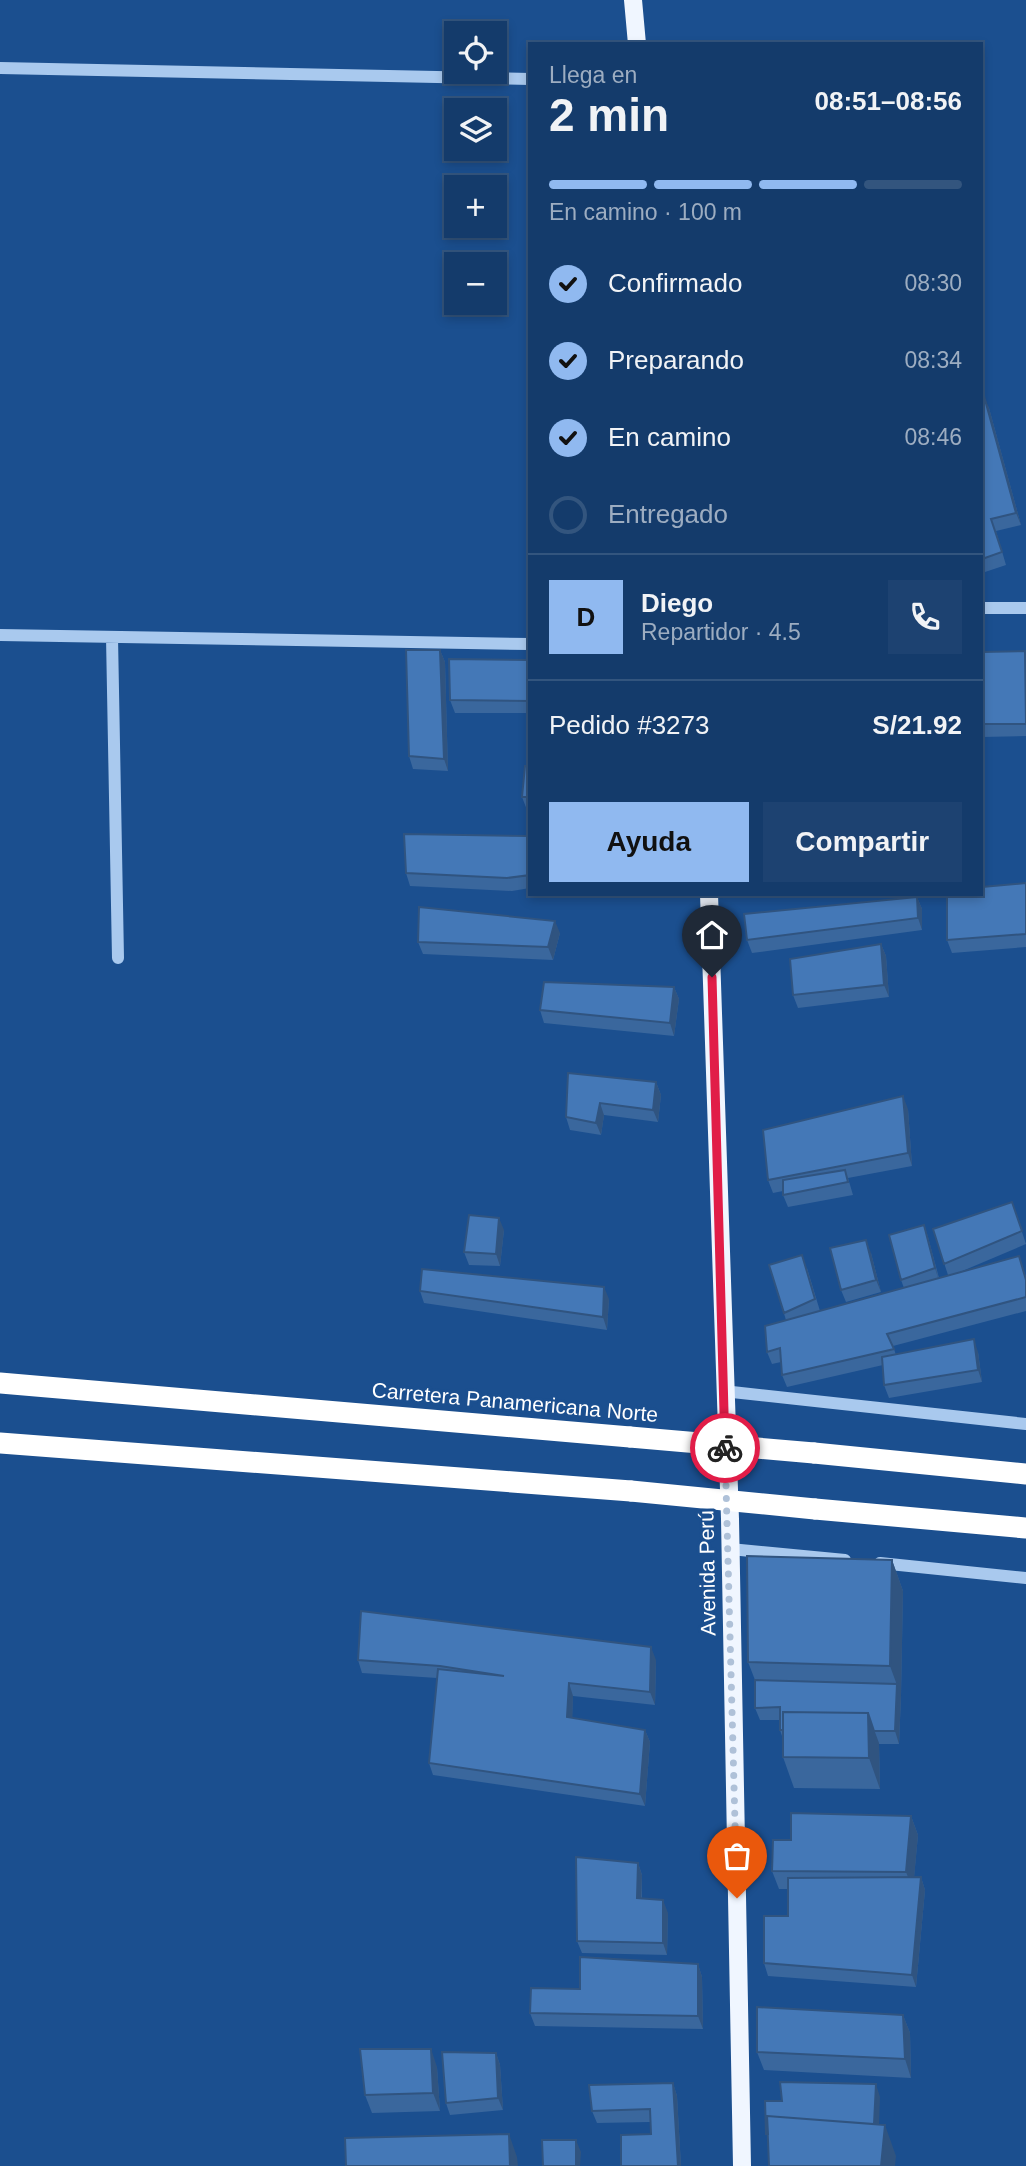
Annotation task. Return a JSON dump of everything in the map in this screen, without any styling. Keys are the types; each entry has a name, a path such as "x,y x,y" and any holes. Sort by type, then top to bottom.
{"highway":[{"name":"Carretera Panamericana Norte","path":"0,1383 814,1453 1026,1474"},
{"path":"0,1443 631,1491 1026,1528"}],"main road":[{"path":"633,0 638,42"},
{"name":"Avenida Perú","path":"709,896 730,1549 742,2166"}],"street":[{"path":"0,68 528,79"},
{"path":"983,608 1026,608"},
{"path":"0,635 528,644"},
{"path":"112,637 118,958"},
{"path":"723,1391 1026,1424"},
{"path":"730,1549 1026,1578"}],"building":[{"path":"983,396 1016,513 991,519 1002,552 983,559"},
{"path":"406,650 440,650 444,759 409,756"},
{"path":"1025,651 1026,724 983,724 983,652"},
{"path":"449,659 528,660 528,701 450,700"},
{"path":"525,766 528,766 528,797 522,797"},
{"path":"404,834 528,836 528,875 507,878 406,873"},
{"path":"1026,883 1026,934 947,940 947,896 983,896 983,887"},
{"path":"917,897 918,918 747,940 744,914"},
{"path":"419,907 555,921 548,947 418,942"},
{"path":"881,944 884,985 793,995 790,959"},
{"path":"544,982 674,987 670,1023 540,1010"},
{"path":"568,1073 656,1082 653,1110 600,1103 596,1123 566,1117"},
{"path":"903,1096 908,1153 768,1180 763,1130"},
{"path":"845,1170 848,1182 783,1195 783,1180"},
{"path":"1012,1202 1022,1231 944,1264 933,1229"},
{"path":"469,1215 499,1218 496,1254 464,1252"},
{"path":"924,1225 935,1268 901,1280 889,1235"},
{"path":"866,1240 876,1280 841,1290 830,1248"},
{"path":"802,1255 815,1299 784,1313 769,1265"},
{"path":"1019,1256 1026,1280 1026,1297 887,1334 894,1349 782,1375 780,1348 767,1352 765,1326"},
{"path":"422,1269 604,1287 603,1317 420,1291"},
{"path":"974,1339 978,1370 884,1385 882,1357"},
{"path":"747,1556 892,1560 890,1666 748,1662"},
{"path":"361,1611 651,1647 650,1692 569,1683 567,1717 645,1730 640,1794 429,1763 438,1669 504,1676 440,1666 358,1660"},
{"path":"755,1680 897,1684 895,1731 874,1731 868,1713 783,1712 783,1730 780,1730 780,1707 755,1708"},
{"path":"783,1712 868,1713 869,1758 783,1757"},
{"path":"791,1813 911,1816 906,1872 772,1871 773,1840 791,1840"},
{"path":"576,1857 638,1863 637,1898 663,1900 663,1943 577,1941"},
{"path":"921,1877 912,1975 764,1963 764,1916 788,1916 788,1878"},
{"path":"580,1957 698,1964 698,2016 530,2013 531,1988 580,1989"},
{"path":"757,2007 903,2015 905,2059 757,2052"},
{"path":"360,2049 431,2049 433,2093 365,2095"},
{"path":"442,2052 496,2053 498,2098 446,2103"},
{"path":"780,2082 876,2084 874,2124 767,2116 766,2134 765,2101 782,2101"},
{"path":"673,2083 678,2166 621,2166 621,2135 651,2134 650,2109 592,2111 589,2085"},
{"path":"767,2116 885,2125 881,2166 769,2166"},
{"path":"509,2134 510,2166 346,2166 345,2138"},
{"path":"542,2140 576,2140 576,2166 543,2166"}],"way so far":[{"path":"725,1448 730,1519 737,1898"}],"route":[{"path":"712,977 725,1448"}]}
